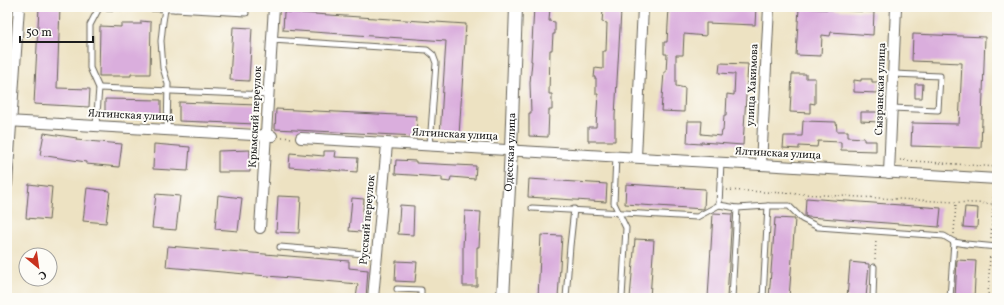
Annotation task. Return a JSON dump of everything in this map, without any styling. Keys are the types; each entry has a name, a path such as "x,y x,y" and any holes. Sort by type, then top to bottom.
{"street":[{"path":"7,184 10,121 19,7"},
{"name":"Крымский переулок","path":"260,228 269,136 269,95 274,7"},
{"name":"Одесская улица","path":"503,298 511,150 516,7"},
{"path":"636,157 643,7"},
{"name":"улица Хакимова","path":"761,165 769,7"},
{"name":"Сызранская улица","path":"890,173 896,7"},
{"name":"Ялтинская улица","path":"10,121 269,136"},
{"name":"Ялтинская улица","path":"301,138 996,179"},
{"name":"Русский переулок","path":"373,298 387,144"}],"lane":[{"path":"96,126 98,88 90,68 90,26 99,7 175,8 246,13"},
{"path":"165,9 162,22 161,41 163,68 168,84 167,130"},
{"path":"272,40 428,50 433,54 436,63 430,145"},
{"path":"892,108 938,110 940,76 894,74"},
{"path":"98,88 269,95"},
{"path":"616,156 614,203 626,228 622,298"},
{"path":"719,205 721,162"},
{"path":"532,208 697,217 719,205 737,208 789,206 802,219 818,227 944,236 954,242 997,247"},
{"path":"763,298 768,206"},
{"path":"732,298 737,208"},
{"path":"566,298 574,210"},
{"path":"950,298 954,242"},
{"path":"280,247 377,255"},
{"path":"873,298 874,267"},
{"path":"398,289 421,290 421,298"}],"path":[{"path":"988,298 993,204 996,179 997,124"},
{"path":"269,136 301,138"},
{"path":"890,160 996,167"},
{"path":"720,190 993,204"},
{"path":"954,242 956,202"},
{"path":"874,267 877,231"}],"building":[{"path":"39,7 60,7 57,88 90,89 89,107 34,104"},
{"path":"534,7 550,7 549,21 555,22 555,34 553,34 552,50 550,50 549,94 552,94 552,110 549,110 548,137 529,136"},
{"path":"669,7 756,7 755,25 706,23 706,36 684,34 683,55 676,55 676,86 685,88 684,112 661,111 667,54 664,54 664,42 667,42"},
{"path":"799,8 874,12 873,35 831,32 830,36 822,35 821,56 796,55"},
{"path":"603,10 621,11 615,141 588,141 588,127 596,127 598,94 596,94 596,78 594,78 595,68 603,69 603,51 606,51 607,23 602,22"},
{"path":"284,12 466,24 459,136 440,135 446,41 283,30"},
{"path":"141,21 151,22 150,74 131,74 131,76 99,76 100,26 121,27 121,24 141,24"},
{"path":"233,27 252,28 249,81 230,80"},
{"path":"913,34 985,37 981,148 911,146 912,123 959,124 962,63 912,61"},
{"path":"720,63 748,64 743,145 701,142 701,144 687,143 688,121 702,121 701,134 721,136 723,131 724,115 726,115 727,94 734,95 735,74 719,73"},
{"path":"792,74 806,74 806,78 815,78 815,104 810,103 810,113 790,112"},
{"path":"861,79 872,79 872,82 878,82 877,93 854,92 854,80 861,81"},
{"path":"915,84 923,84 922,98 915,98"},
{"path":"105,99 161,100 161,118 105,117"},
{"path":"179,102 257,105 257,124 179,121"},
{"path":"276,109 417,116 416,136 275,129"},
{"path":"861,112 878,112 878,122 861,121"},
{"path":"803,121 836,122 837,131 848,131 848,137 864,138 864,141 876,141 876,151 841,150 841,142 818,141 817,147 799,146 799,149 783,148 784,136 802,136"},
{"path":"44,133 77,138 76,140 122,144 119,167 86,164 86,162 40,155"},
{"path":"154,144 190,147 188,171 153,169"},
{"path":"250,150 250,172 218,172 218,151"},
{"path":"324,151 336,151 335,157 358,158 357,172 289,167 290,153 324,156"},
{"path":"396,160 416,161 416,163 476,166 475,179 451,177 450,182 442,181 442,177 395,174"},
{"path":"529,179 607,184 606,202 528,197"},
{"path":"29,184 52,187 49,220 26,218"},
{"path":"626,184 705,189 704,209 625,204"},
{"path":"87,188 110,191 106,223 83,221"},
{"path":"156,194 180,196 176,230 152,228"},
{"path":"218,195 242,198 238,231 215,229"},
{"path":"278,196 301,197 299,233 276,232"},
{"path":"352,198 364,199 361,232 349,231"},
{"path":"806,198 941,208 939,227 808,217 805,216"},
{"path":"400,205 414,206 413,235 398,234"},
{"path":"965,207 978,208 977,228 963,227"},
{"path":"465,211 481,212 479,247 477,247 477,286 463,286"},
{"path":"713,213 732,214 727,298 708,298"},
{"path":"775,218 795,219 789,298 769,298"},
{"path":"541,235 562,236 558,298 538,298"},
{"path":"635,239 654,240 650,298 630,298"},
{"path":"168,246 349,261 349,268 368,270 366,298 356,298 358,284 166,267"},
{"path":"957,260 976,261 974,298 955,298"},
{"path":"396,261 417,262 415,282 395,281"},
{"path":"850,262 869,264 866,298 847,298"}]}
